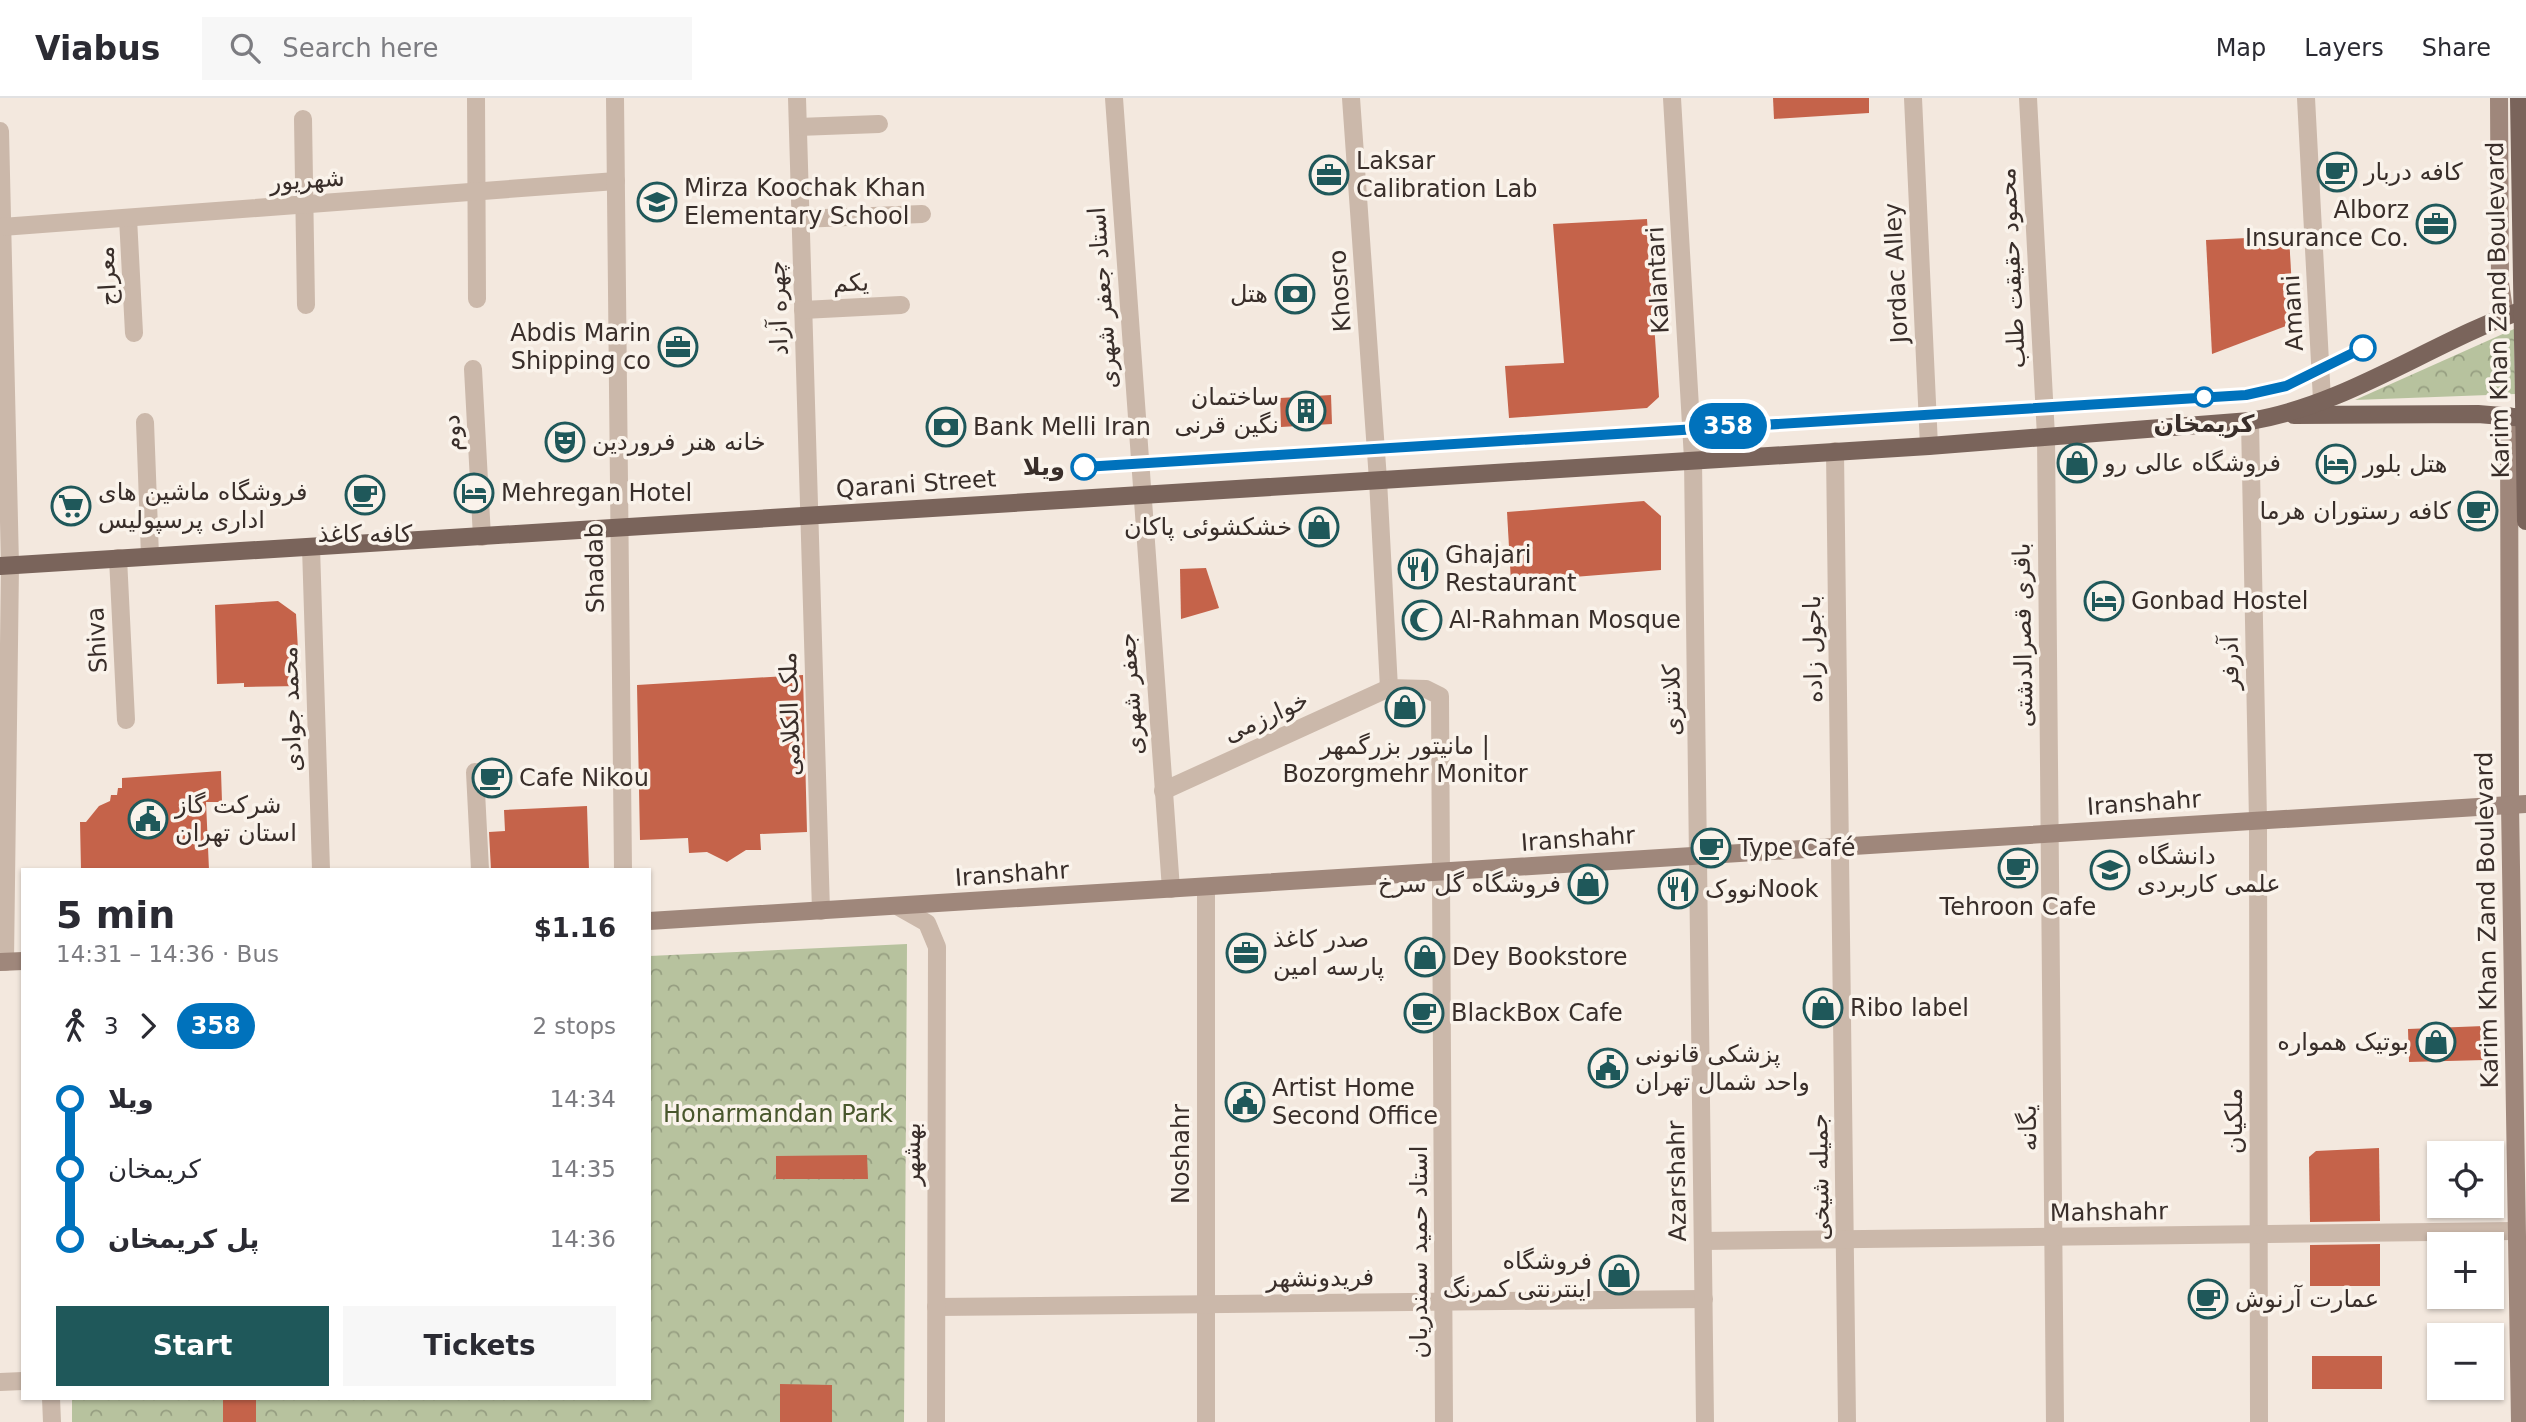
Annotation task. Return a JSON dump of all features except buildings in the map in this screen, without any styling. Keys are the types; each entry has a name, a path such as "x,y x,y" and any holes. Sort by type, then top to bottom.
{"main road":[{"path":"2499,98 2501,283 2505,316"},
{"name":"Karim Khan Zand Boulevard","path":"2519,98 2526,521"},
{"path":"2499,192 2505,215 2516,225 2526,227"},
{"path":"2501,283 2526,273"},
{"name":"Qarani Street","path":"5,566 1929,446 2250,421 2280,415 2322,400 2505,316 2526,309"},
{"path":"2280,415 2517,417"},
{"name":"Karim Khan Zand Boulevard","path":"2517,417 2515,1231 2520,1422"},
{"name":"Iranshahr","path":"651,921 2518,804"}],"street":[{"path":"476,98 477,299"},
{"name":"Shadab","path":"615,98 623,868"},
{"name":"چهره آزاد","path":"797,98 808,516"},
{"name":"استاد جعفر شهری","path":"1114,98 1141,495"},
{"name":"Khosro","path":"1351,98 1378,480 1389,688"},
{"name":"Kalantari","path":"1672,98 1693,459"},
{"name":"Jordac Alley","path":"1913,98 1929,446"},
{"name":"محمود حقیقت طلب","path":"2028,98 2046,436"},
{"name":"Amani","path":"2306,98 2322,400"},
{"path":"303,119 306,305"},
{"path":"798,127 879,124"},
{"path":"0,131 9,962"},
{"name":"شهریور","path":"2,227 616,181"},
{"path":"800,219 922,214"},
{"name":"معراج","path":"128,218 134,333"},
{"name":"یکم","path":"803,310 901,306"},
{"name":"دوم","path":"473,369 482,537"},
{"name":"آذرفر","path":"2250,421 2258,821"},
{"path":"145,422 150,556"},
{"name":"باقری قصرالدشتی","path":"2046,436 2050,834"},
{"name":"باجول زاده","path":"1835,451 1840,847"},
{"name":"کلانتری","path":"1693,459 1698,856"},
{"name":"جعفر شهری","path":"1141,495 1171,889"},
{"name":"ملک الکلامی","path":"808,516 821,911"},
{"name":"محمد جوادی","path":"311,547 321,868"},
{"name":"Shiva","path":"118,558 126,720"},
{"name":"خوارزمی","path":"1163,791 1389,688"},
{"name":"استاد حمید سمندریان","path":"1389,688 1426,689 1440,696 1444,1422"},
{"path":"475,772 480,868"},
{"name":"ملکیان","path":"2258,821 2259,1422"},
{"name":"یگانه","path":"2050,834 2055,1422"},
{"name":"جمیله شیخی","path":"1840,847 1847,1422"},
{"name":"Azarshahr","path":"1698,856 1705,1422"},
{"name":"Noshahr","path":"1206,887 1206,1422"},
{"name":"بهشهر","path":"897,906 927,923 937,947 936,1422"},
{"name":"Mahshahr","path":"1703,1241 2515,1231"},
{"name":"فریدونشهر","path":"936,1307 1704,1299"},
{"path":"0,1382 21,1381"},
{"path":"51,1400 51,1422"}],"green space":[{"path":"2514,329 2515,394 2355,400"},
{"name":"Honarmandan Park","path":"907,944 904,1422 72,1422 72,1400 651,1400 651,956"}],"bus line":[{"name":"358","path":"1084,467 2246,395 2286,386 2363,348"}],"place":[{"name":"کافه دربار","path":"2337,172"},
{"name":"Laksar Calibration Lab","path":"1329,175"},
{"name":"Mirza Koochak Khan Elementary School","path":"657,202"},
{"name":"Alborz Insurance Co.","path":"2436,224"},
{"name":"هتل","path":"1295,294"},
{"name":"Abdis Marin Shipping co","path":"678,347"},
{"name":"کریمخان","path":"2204,397"},
{"name":"ساختمان نگین قرنی","path":"1306,411"},
{"name":"Bank Melli Iran","path":"946,427"},
{"name":"خانه هنر فروردین","path":"565,442"},
{"name":"فروشگاه عالی رو","path":"2077,463"},
{"name":"هتل بلور","path":"2336,464"},
{"name":"ویلا","path":"1084,467"},
{"name":"Mehregan Hotel","path":"474,493"},
{"name":"کافه کاغذ","path":"365,495"},
{"name":"فروشگاه ماشین های اداری پرسپولیس","path":"71,506"},
{"name":"کافه رستوران هرما","path":"2478,511"},
{"name":"خشکشوئی پاکان","path":"1319,527"},
{"name":"Ghajari Restaurant","path":"1418,569"},
{"name":"Gonbad Hostel","path":"2104,601"},
{"name":"Al-Rahman Mosque","path":"1422,620"},
{"name":"مانیتور بزرگمهر | Bozorgmehr Monitor","path":"1405,707"},
{"name":"Cafe Nikou","path":"492,778"},
{"name":"شرکت گاز استان تهران","path":"148,819"},
{"name":"Type Café","path":"1711,848"},
{"name":"Tehroon Cafe","path":"2018,868"},
{"name":"دانشگاه علمی کاربردی","path":"2110,870"},
{"name":"فروشگاه گل سرخ","path":"1588,884"},
{"name":"نووکNook","path":"1678,889"},
{"name":"صدر کاغذ پارسه امین","path":"1246,953"},
{"name":"Dey Bookstore","path":"1425,957"},
{"name":"Ribo label","path":"1823,1008"},
{"name":"BlackBox Cafe","path":"1424,1013"},
{"name":"بوتیک همواره","path":"2436,1042"},
{"name":"پزشکی قانونی واحد شمال تهران","path":"1608,1068"},
{"name":"Artist Home Second Office","path":"1245,1102"},
{"name":"فروشگاه اینترنتی کمرنگ","path":"1619,1275"},
{"name":"عمارت آرنوش","path":"2208,1299"}]}
